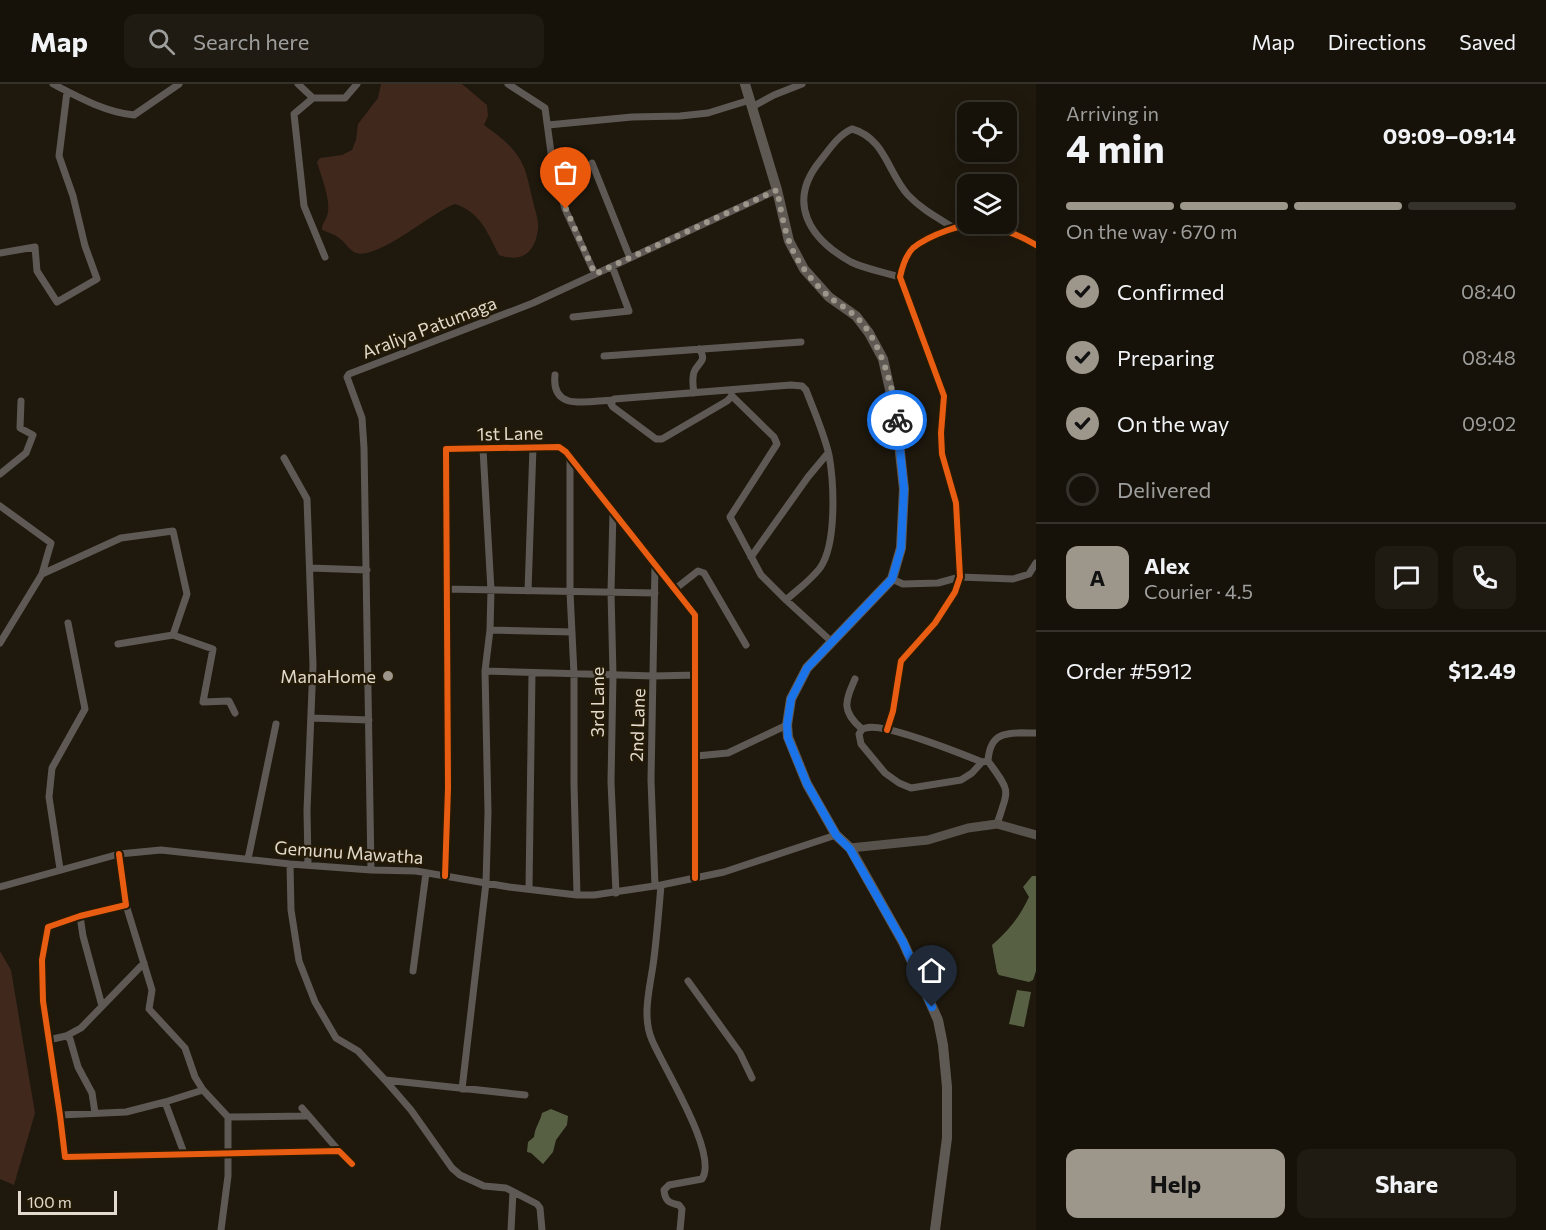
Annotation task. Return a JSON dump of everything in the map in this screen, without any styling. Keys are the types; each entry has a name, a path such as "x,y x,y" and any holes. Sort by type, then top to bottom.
{"main road":[{"path":"745,84 777,190 784,225 797,258 829,297 856,315 869,333 883,359 897,416 904,489 901,548 892,579 807,668 791,699 787,725 788,738 807,784 836,835 850,849 903,942 938,1020 947,1087 947,1138 935,1230"}],"street":[{"path":"53,84 120,113 134,115 179,84"},
{"path":"298,84 313,98"},
{"path":"325,257 304,206 294,114 313,98 345,98 357,84"},
{"path":"508,84 545,108 552,160 566,209 595,274"},
{"path":"548,125 708,113 751,104 802,84"},
{"path":"0,253 35,247 37,271 57,302 97,279 73,195 59,156 68,92"},
{"path":"900,277 853,263 823,243 813,232 804,203 804,189 813,170 843,133 852,129 859,131 870,140 886,156 907,194 920,206 954,228"},
{"path":"592,163 630,258"},
{"name":"Araliya Patumaga","path":"371,870 367,570 362,418 347,377 349,374 533,303 777,190"},
{"path":"886,730 893,711 902,661 935,623 955,592 960,578 956,503 941,443 944,396 900,277 902,266 912,249 954,228 982,224 1036,245"},
{"path":"573,317 629,311 612,266"},
{"path":"604,356 801,342"},
{"path":"694,393 693,374 703,360 703,354 699,349"},
{"path":"555,375 554,383 560,398 568,402 694,393 731,393 802,386 806,390 828,453 833,502 832,521 827,549 819,569 786,600"},
{"path":"612,400 613,407 656,439 663,439 727,402 731,393"},
{"path":"731,393 774,437 777,444 730,517 761,575 832,642"},
{"path":"0,474 26,453 33,435 20,428 21,401"},
{"path":"528,591 533,447"},
{"name":"1st Lane","path":"445,876 448,788 446,449 559,447 570,456"},
{"path":"462,1089 486,883 488,812 485,671 490,630 491,590 483,449"},
{"path":"752,556 808,477 828,453"},
{"path":"570,456 695,615 695,878"},
{"path":"570,456 570,592 574,674 577,895"},
{"path":"284,458 307,499 313,664 307,810 308,865"},
{"path":"0,506 51,543 42,574 0,643"},
{"name":"3rd Lane","path":"613,511 611,782 616,893"},
{"path":"42,574 121,538 173,531 187,594 173,635"},
{"path":"892,579 903,584 938,583 960,578 1013,579 1029,574 1036,563"},
{"name":"2nd Lane","path":"655,565 651,780 658,885 654,957 648,999 650,1038 701,1140 706,1165 702,1179 669,1185 664,1190 665,1198 669,1203 679,1205 682,1209 680,1230"},
{"path":"310,568 367,570"},
{"path":"675,589 698,571 704,573 746,645"},
{"path":"446,589 655,593"},
{"path":"60,869 49,797 52,768 85,709 68,623"},
{"path":"490,630 572,632"},
{"path":"118,644 173,635 213,649 203,702 229,700 235,713"},
{"path":"485,671 696,675"},
{"path":"529,889 532,673"},
{"path":"855,679 846,710 851,720 862,729"},
{"path":"311,718 369,720"},
{"path":"248,859 276,724"},
{"path":"696,756 728,753 787,725"},
{"path":"996,824 1007,792 1006,785 985,761 929,741 868,726 862,729 861,744 885,773 911,788 961,780 985,761 993,740 1005,734 1036,733"},
{"path":"850,849 928,840 968,828 996,824 1036,835"},
{"name":"Gemunu Mawatha","path":"0,887 119,854 161,850 290,864 426,873 577,895 616,893 724,872 836,835"},
{"path":"119,854 126,905 152,990 150,1009 185,1048 195,1077 203,1090 228,1118 229,1153 221,1230"},
{"path":"290,864 291,910 299,961 315,1002 336,1038 358,1051 385,1080 411,1110 452,1168 473,1182 493,1188 506,1188 537,1204 540,1208 542,1230"},
{"path":"413,971 426,873"},
{"path":"126,905 80,916 48,927 42,960 43,1001 64,1157 339,1150"},
{"path":"80,916 102,1006"},
{"path":"48,1040 66,1036 81,1029 144,963"},
{"path":"688,981 740,1053 752,1078"},
{"path":"66,1036 70,1039 78,1066 92,1093 95,1113"},
{"path":"385,1080 525,1095"},
{"path":"60,1115 126,1112 203,1090"},
{"path":"165,1102 184,1153"},
{"path":"302,1108 352,1164"},
{"path":"228,1118 308,1116"},
{"path":"512,1230 513,1192"}],"shaded area":[{"path":"381,84 462,84 487,105 488,116 484,125 514,150 528,179 538,225 534,244 526,254 514,258 499,255 487,231 477,218 455,204 391,243 366,253 356,253 337,237 322,230 328,204 317,162 320,158 342,155 352,150 358,124 378,98"},
{"path":"1032,876 1036,876 1036,971 1033,980 1029,982 999,975 992,945 1009,929 1021,911 1029,897 1023,887"},
{"path":"0,951 11,970 35,1113 14,1185 0,1179"},
{"path":"1017,990 1031,992 1024,1027 1009,1024"},
{"path":"551,1109 568,1116 567,1125 556,1140 553,1152 543,1164 527,1152 528,1142 534,1137 542,1113"}],"cycle path":[{"path":"887,730 893,711 901,661 935,623 955,592 960,577 956,503 942,454 944,396 900,277 902,270 906,258 920,243 947,230 967,225 997,228 1036,245"},
{"path":"445,876 448,788 446,449 559,447 566,452 695,615 695,878"},
{"path":"119,854 126,905 80,916 48,927 42,960 43,1001 65,1157 339,1151 352,1164"}],"way so far":[{"path":"566,209 595,274 777,190 789,241 804,269 829,297 856,315 876,345 883,359 897,420"}],"place":[{"name":"ManaHome","path":"388,676"}],"route":[{"path":"897,420 904,489 901,548 892,579 807,668 791,699 787,725 788,738 807,784 836,835 850,849 873,894 903,942 932,1007"}]}
